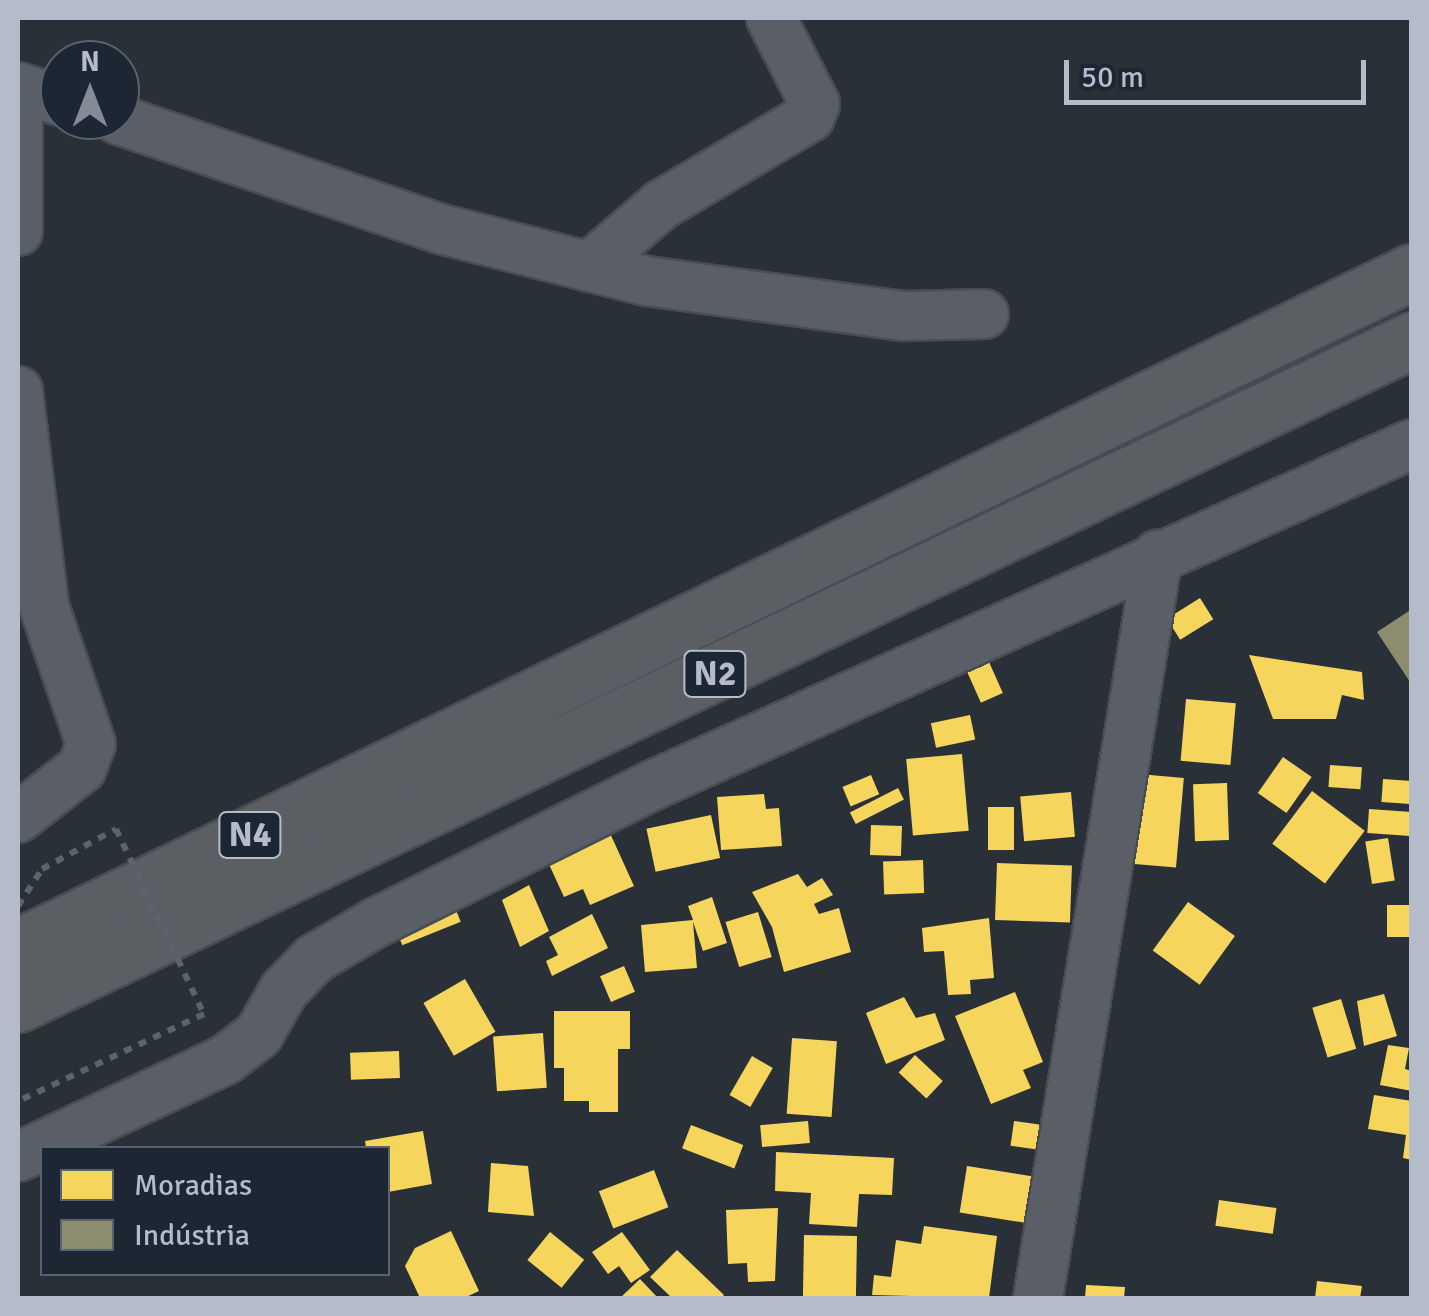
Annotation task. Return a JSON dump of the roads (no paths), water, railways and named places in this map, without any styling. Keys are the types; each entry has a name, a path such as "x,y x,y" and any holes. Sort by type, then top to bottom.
{"highway":[{"name":"N2","path":"483,722 1412,272"},
{"name":"N2","path":"18,1004 1412,340"},
{"name":"N4","path":"18,947 483,722"}],"street":[{"path":"588,267 661,206 810,116 815,104 771,18"},
{"path":"18,106 18,230"},
{"path":"140,127 440,230 588,267 794,303 904,316 984,314"},
{"path":"18,391 44,606 91,744 82,768 18,818"},
{"path":"43,1146 226,1060 259,1034 284,990 314,959 377,922 653,785 1412,444"},
{"path":"1038,1298 1158,555"}]}
